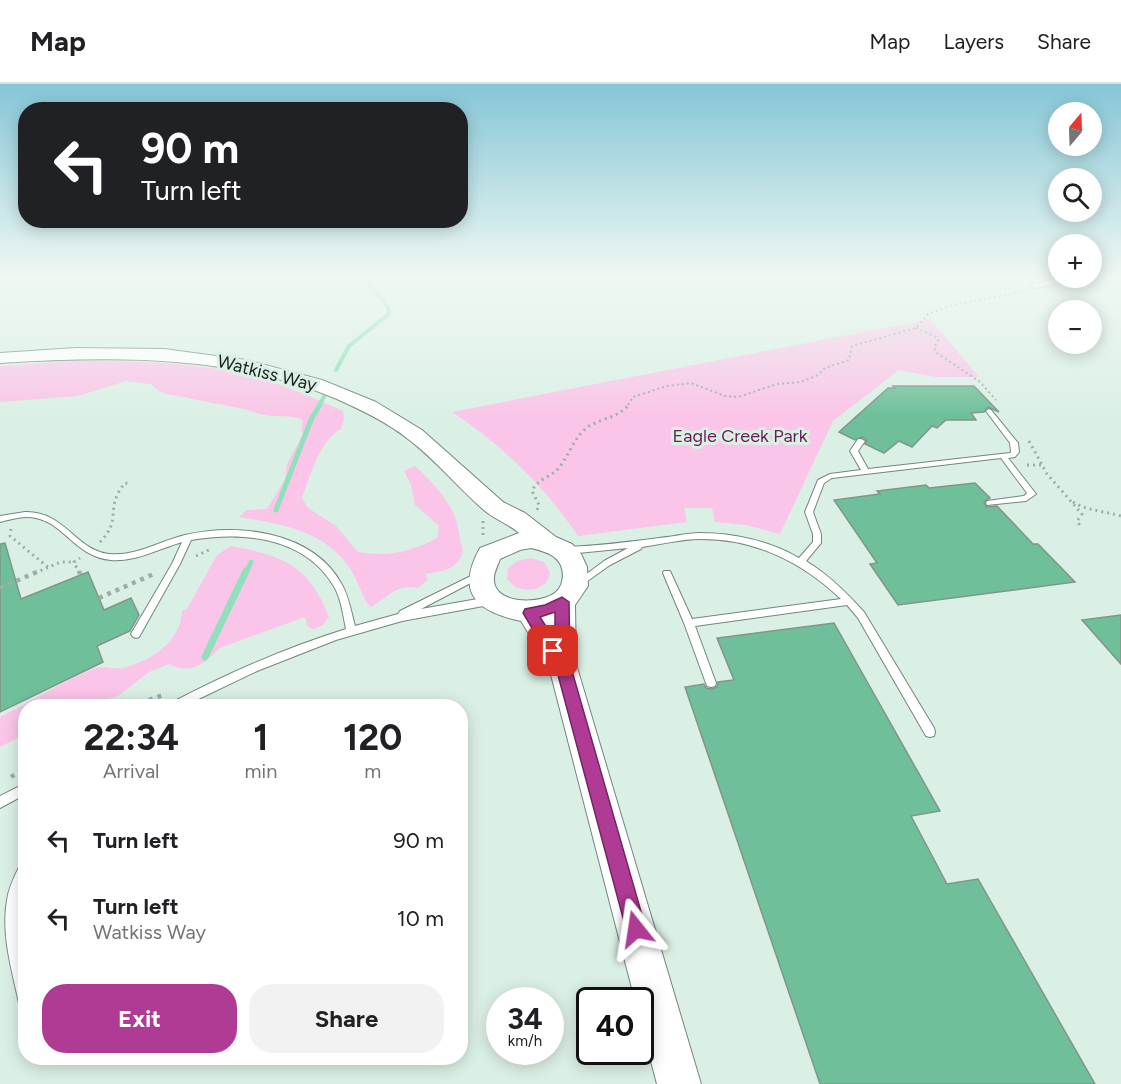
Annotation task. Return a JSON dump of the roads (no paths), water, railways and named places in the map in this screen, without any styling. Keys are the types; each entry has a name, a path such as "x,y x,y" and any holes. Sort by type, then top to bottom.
{"street":[{"name":"Watkiss Way","path":"0,358 76,353 164,354 246,365 296,377 343,394 396,422 432,447 488,509 517,519 555,546"},
{"path":"488,509 482,588 491,601 508,610 530,613 547,610 568,595"},
{"path":"483,557 516,542 531,540 555,546 573,561 578,574 568,595 562,664"},
{"path":"530,613 562,664 679,1084"}],"lane":[{"path":"801,561 817,543 817,534 809,512 820,482 830,476 1004,457 1015,452 1014,443 989,411"},
{"path":"861,441 854,451 866,472"},
{"path":"990,502 1026,498 1032,494 1004,457"},
{"path":"0,519 22,514 43,517 89,551 112,557 127,556 188,538 242,534 276,540 320,562 337,583 351,631"},
{"path":"555,546 645,543 718,537 754,543 801,561 831,582 861,615 930,732"},
{"path":"136,634 176,564 188,538"},
{"path":"568,595 589,574 645,543"},
{"path":"393,619 483,557"},
{"path":"667,573 689,623 711,683"},
{"path":"189,699 237,674 351,631 393,619 491,601"},
{"path":"689,623 850,601"},
{"path":"0,802 18,792"},
{"path":"18,882 12,894 9,911 18,960"}],"waterway":[{"path":"336,370 349,346 377,324"},
{"path":"319,405 324,397"},
{"path":"276,510 311,420 320,404"},
{"path":"246,573 251,562"},
{"path":"205,657 246,571"}],"park label":[{"name":"Eagle Creek Park","path":"740,436"}]}
